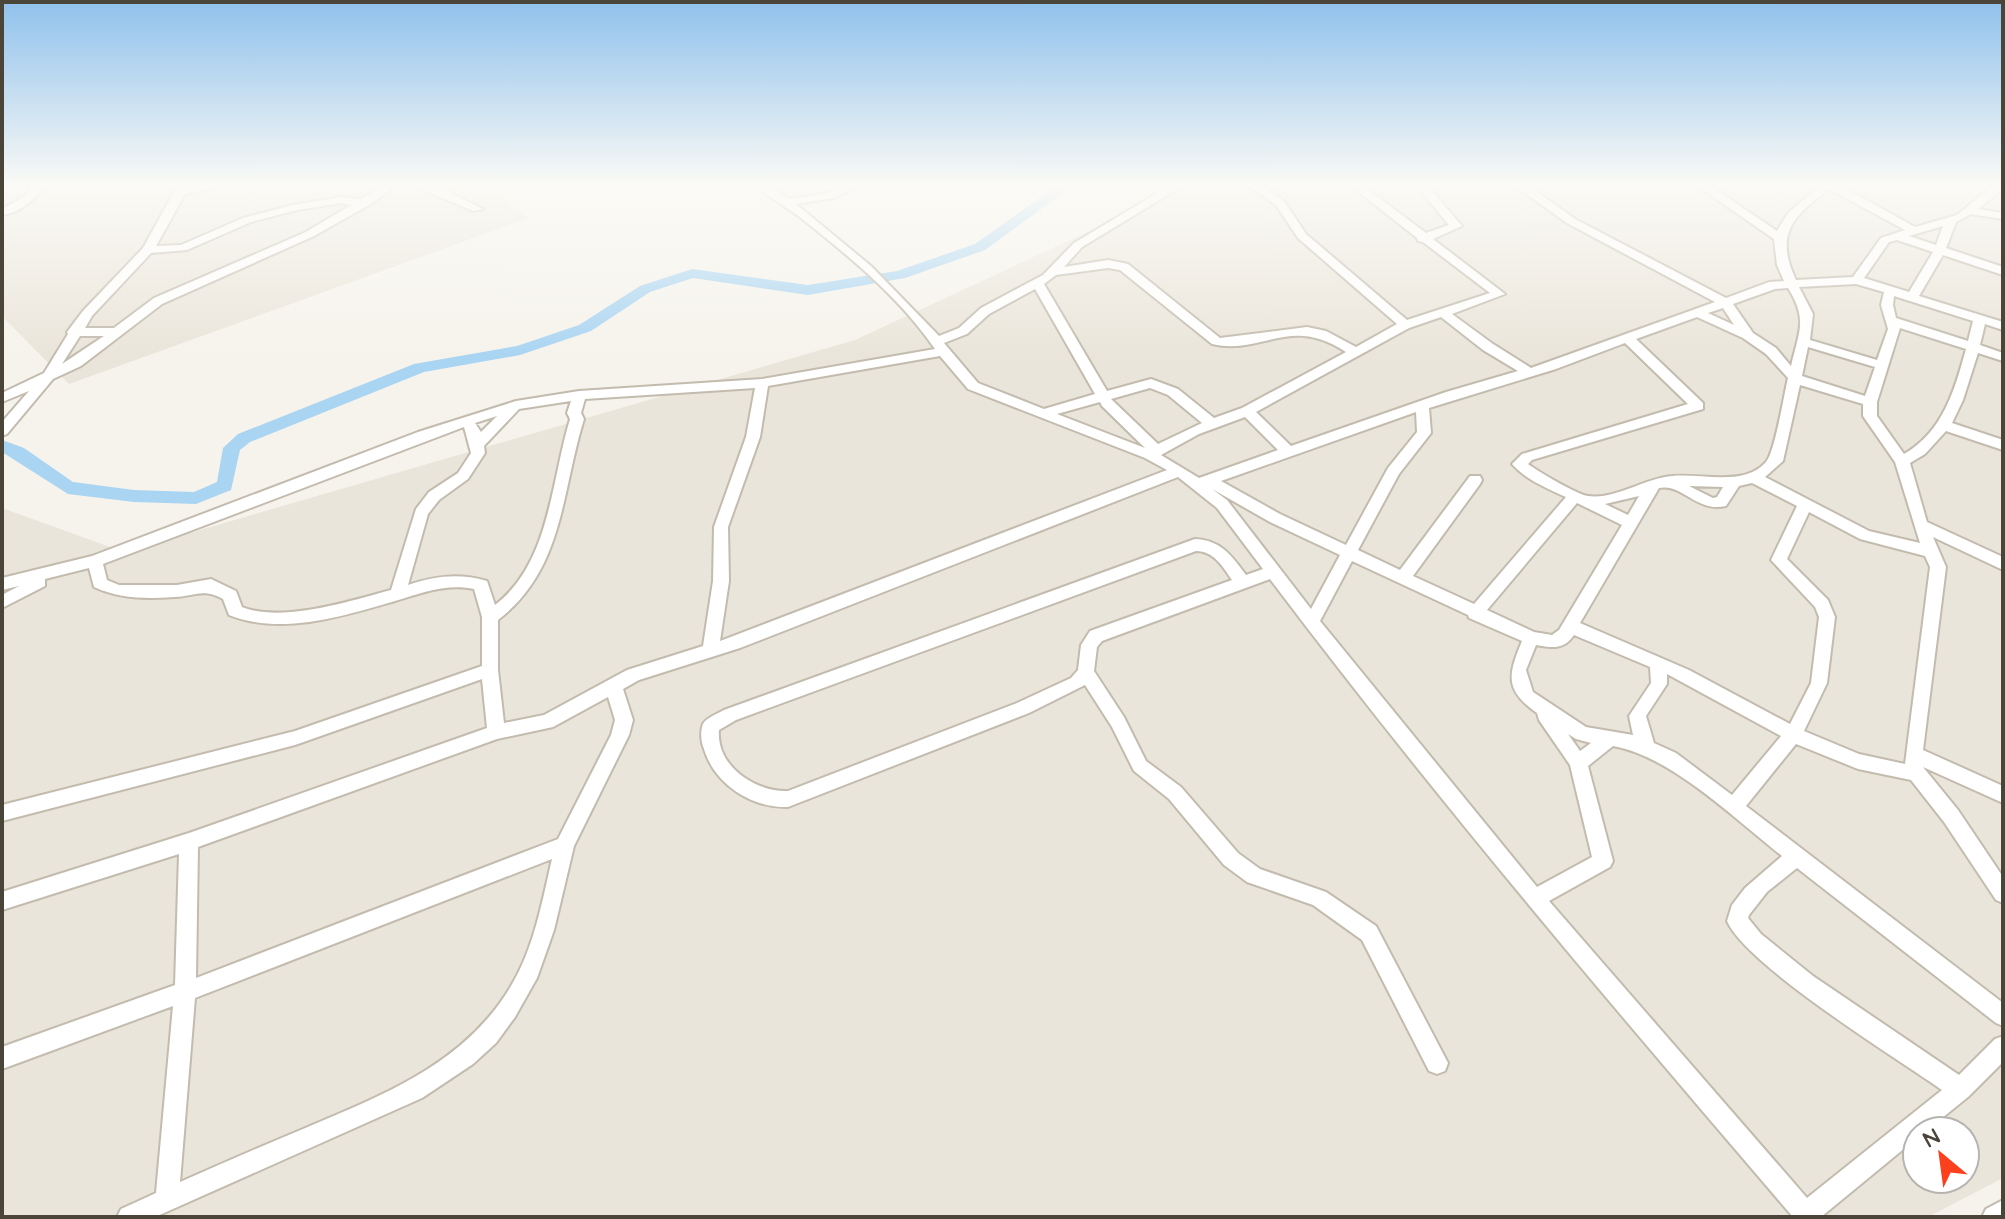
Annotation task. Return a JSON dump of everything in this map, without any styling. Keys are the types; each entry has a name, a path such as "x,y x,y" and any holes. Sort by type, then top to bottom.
{"street":[{"path":"2,431 45,379 73,332 153,242"},
{"path":"148,250 183,248 197,242"},
{"path":"2,398 76,363 113,332 158,301 292,242"},
{"path":"833,242 889,292 940,346 959,375 973,386 1041,414 1153,453 1212,424 1247,411 1405,325 1499,294 1426,242"},
{"path":"2,584 95,561 516,405 579,395 762,383 940,346 985,311 1038,284 1083,242"},
{"path":"1309,242 1405,325"},
{"path":"1610,242 1726,303 1748,336"},
{"path":"1475,614 1582,498 1628,495 1669,482 1711,503 1721,502 1734,482 1768,470 1776,461 1804,342 1807,310 1777,252 1777,242"},
{"path":"1857,280 1884,242"},
{"path":"1914,242 2003,271"},
{"path":"1913,295 1942,242"},
{"path":"1054,272 1108,264 1124,267 1216,341 1225,343 1310,329 1335,336 1355,352"},
{"path":"1204,482 1529,372 1758,289 1791,282 1857,280 1913,295 2003,326"},
{"path":"1038,284 1103,395 1153,453 1180,471 1275,518 1531,638 1554,642 1570,626 1628,522 1653,485"},
{"path":"1891,289 1885,301 1885,312 1894,329 1870,402 1870,416 1902,461 1920,525 1933,552 1938,578 1915,764 2003,894"},
{"path":"1698,313 1748,336 1771,351 1796,379 1870,402"},
{"path":"1445,314 1488,347 1529,372"},
{"path":"1902,461 1919,454 1944,425 1960,392 1980,319"},
{"path":"1892,321 2003,357"},
{"path":"73,332 113,332"},
{"path":"1626,337 1698,406 1527,457 1519,464 1523,470 1628,522"},
{"path":"1804,342 1881,365"},
{"path":"710,652 721,581 721,527 753,437 762,383"},
{"path":"1041,414 1140,385 1164,386 1212,424"},
{"path":"490,617 512,604 528,586 542,556 577,419 574,413 579,395"},
{"path":"477,444 516,405"},
{"path":"1312,621 1352,553 1393,471 1424,433 1422,407"},
{"path":"1247,411 1289,453"},
{"path":"398,592 421,513 434,496 463,476 478,453 467,421"},
{"path":"1944,425 2003,445"},
{"path":"2,902 189,842 496,732 547,722 572,711 613,685 710,652 1180,471"},
{"path":"1751,476 1865,535 1933,552"},
{"path":"1404,576 1475,480"},
{"path":"1204,482 1534,899 1807,1215 1960,1089 2003,1047"},
{"path":"1734,807 1795,732 1819,683 1827,617 1822,604 1779,560 1805,504"},
{"path":"1920,525 2003,564"},
{"path":"1243,583 1216,548 1207,543 1195,545 730,715 711,726 708,736 736,784 774,802 1023,708 1077,683 1086,672 1089,645 1096,636 1243,583 1274,571"},
{"path":"95,561 100,583 106,588 146,593 211,585 230,595 235,611 246,618 310,613 379,600 417,586 469,581 481,585 490,617 490,670 496,732"},
{"path":"2,602 54,573"},
{"path":"1570,626 1658,664 1848,761 1886,771 1915,764 2003,795"},
{"path":"1531,638 1518,670 1526,696 1582,734 1647,747 1670,758 2003,1016"},
{"path":"1647,747 1635,722 1638,708 1659,684 1658,664"},
{"path":"2,813 295,738 490,670"},
{"path":"1086,672 1118,722 1140,766 1175,793 1231,859 1254,876 1319,898 1369,933 1437,1063"},
{"path":"129,1217 386,1106 440,1078 476,1047 507,1012 540,947 565,845 620,735 624,720 613,685"},
{"path":"1534,899 1603,861 1578,763 1539,706"},
{"path":"1578,763 1593,748 1612,738"},
{"path":"167,1199 185,992 189,842"},
{"path":"2,1058 185,992 565,845"},
{"path":"1796,857 1746,902 1738,912 1737,921 1754,941 1806,983 1960,1089"},
{"path":"1994,1217 2003,1212"}],"shaded area":[{"path":"2,242 463,242 69,384 2,316"},
{"path":"1066,242 2003,242 2003,1178 1981,1189 1981,1115 1901,1115 1901,1195 1970,1195 1928,1217 2,1217 2,508 124,552 855,340"}],"waterway":[{"path":"2,446 18,452 68,488 134,496 196,498 225,486 232,448 244,438 420,368 520,350 585,328 645,289 692,273 808,290 900,275 987,242"}]}
